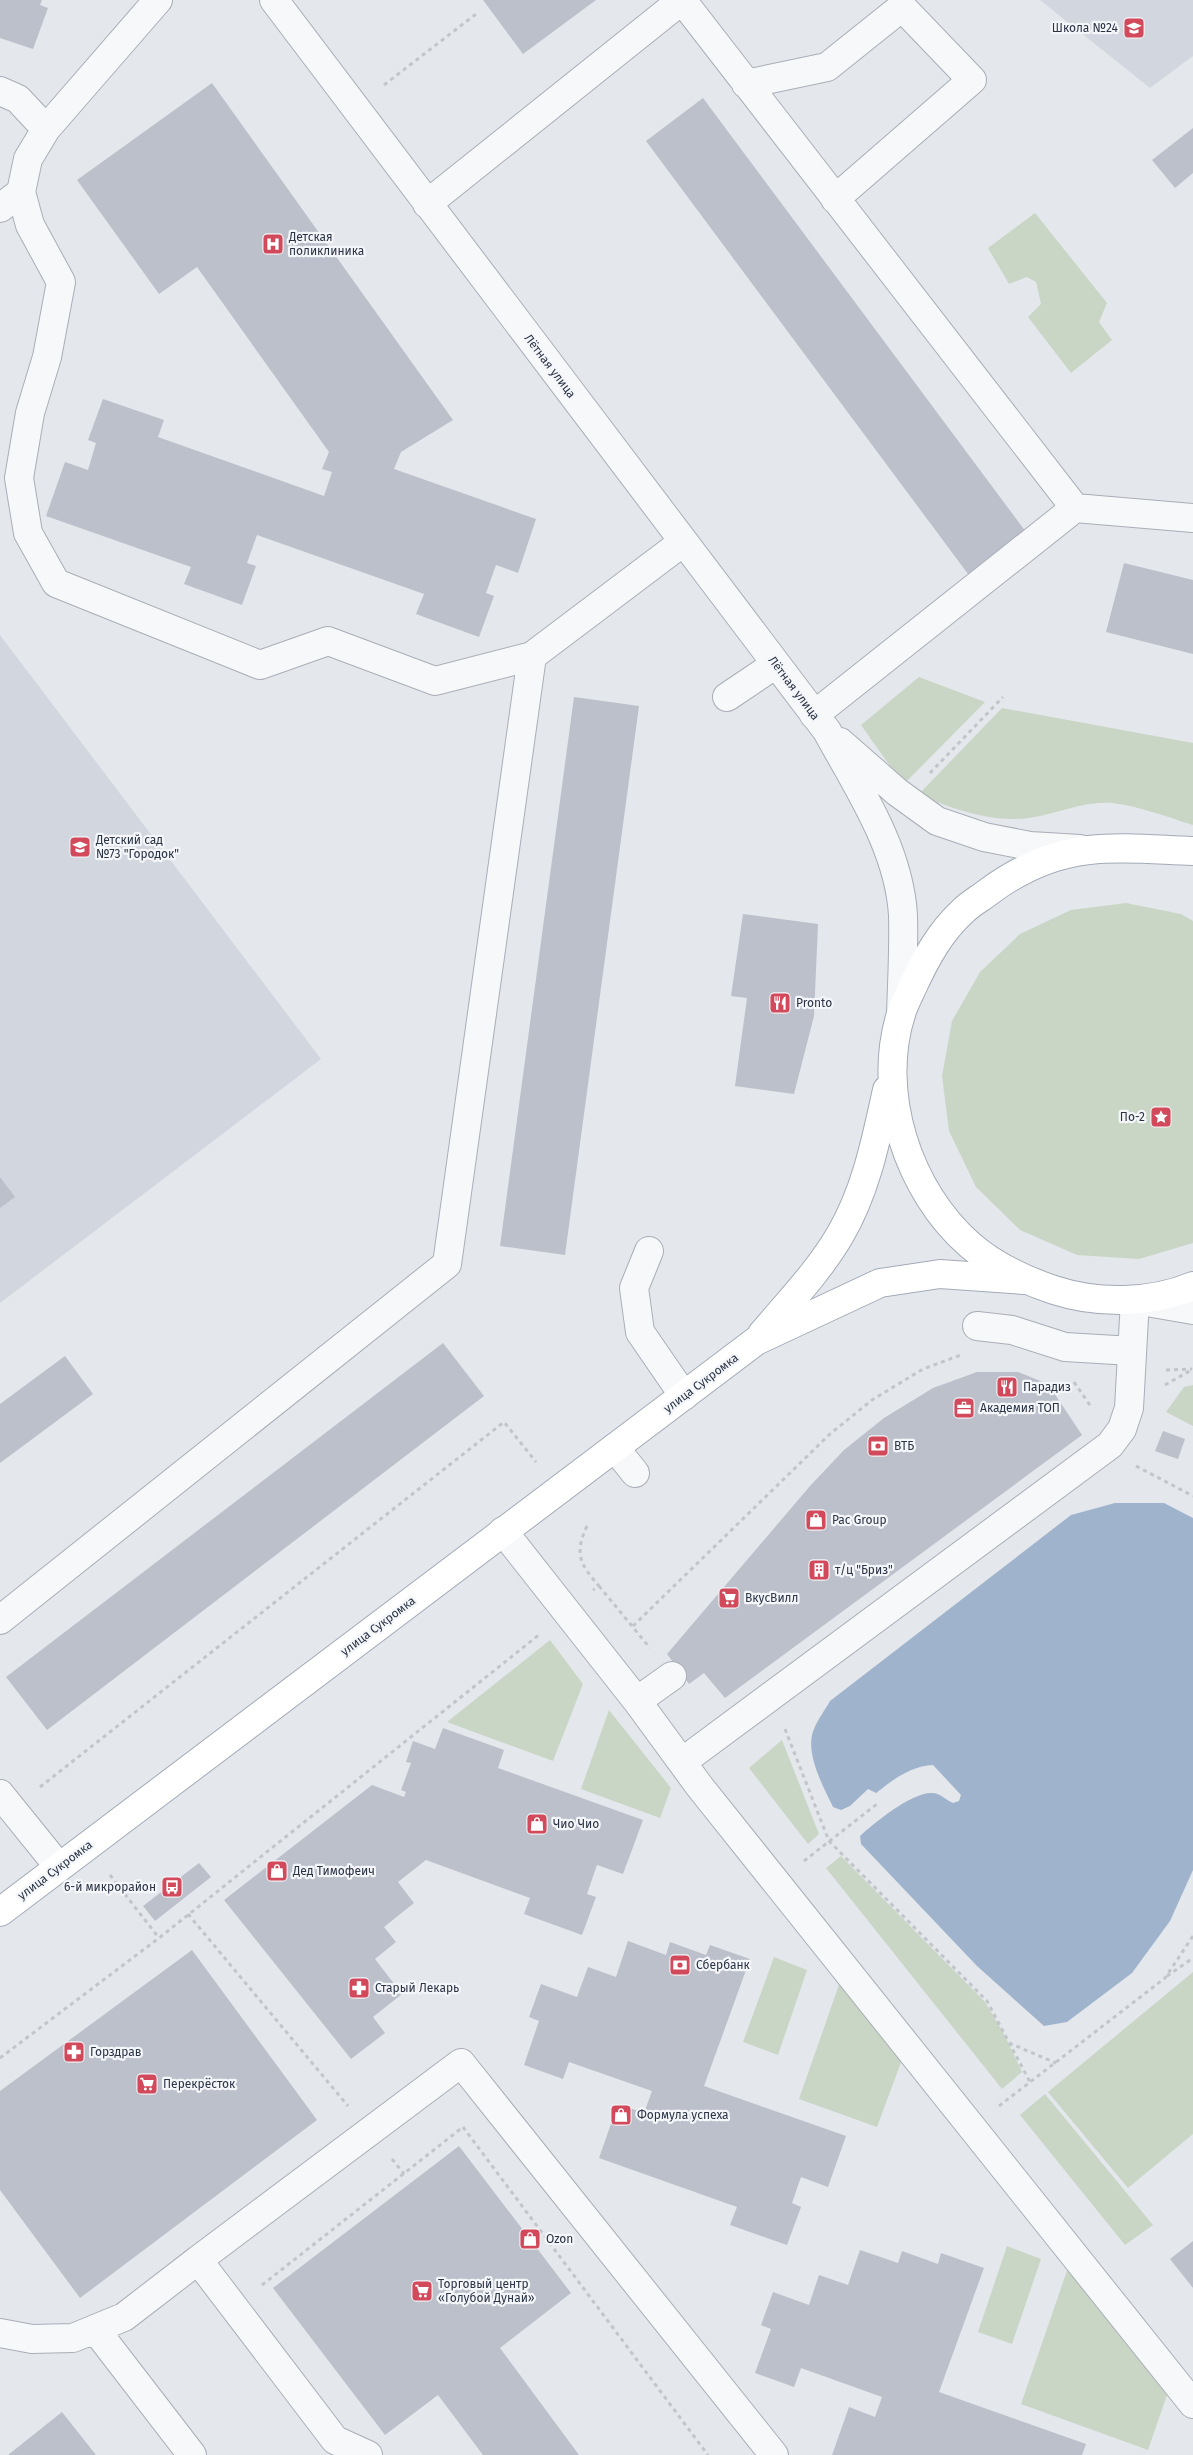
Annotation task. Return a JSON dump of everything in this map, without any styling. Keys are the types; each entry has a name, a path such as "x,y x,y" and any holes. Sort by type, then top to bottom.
{"main road":[{"path":"1144,849 1193,861"},
{"path":"1193,852 1144,849 1089,850 1049,859 1007,878 962,911 929,951 901,1014 892,1069 896,1114 912,1167 934,1206 970,1246 1024,1280 1074,1296 1135,1300 1178,1292 1193,1286"},
{"name":"улица Сукромка","path":"756,1341 809,1278 840,1235 864,1184 892,1069"},
{"name":"улица Сукромка","path":"0,1912 756,1341 880,1283 940,1274 1024,1280"}],"street":[{"path":"158,0 46,129 28,159 21,192 30,225 61,282 46,357 30,413 19,478 28,533 56,583 260,665 328,641 435,681 532,656 683,542"},
{"name":"Лётная улица","path":"274,0 820,723"},
{"path":"427,204 682,0 1075,508"},
{"path":"746,84 827,67 902,7 972,80 835,199"},
{"path":"0,91 18,99 46,129"},
{"path":"0,208 21,192"},
{"path":"820,723 1075,508 1193,518"},
{"path":"0,1620 447,1264 532,656"},
{"path":"727,697 776,664"},
{"path":"820,723 897,792 937,821 984,837 1030,846 1089,850"},
{"path":"820,723 871,812 892,859 903,914 901,1014"},
{"path":"649,1251 634,1288 640,1332 684,1396"},
{"path":"682,1762 1110,1445 1122,1430 1129,1408 1135,1300 1193,1310"},
{"path":"977,1326 1012,1330 1065,1347 1132,1351"},
{"path":"615,1448 635,1473"},
{"path":"503,1531 637,1701 682,1762 971,2128 1193,2404"},
{"path":"637,1701 672,1676"},
{"path":"5,1801 59,1867"},
{"path":"0,2333 32,2339 73,2338 124,2317 461,2063 774,2455"},
{"path":"198,2260 335,2440 368,2455"},
{"path":"94,2329 192,2455"}],"path":[{"path":"384,85 476,14"},
{"path":"924,779 1003,698"},
{"path":"587,1526 580,1542 579,1556 586,1571 633,1626 830,1434 872,1400 923,1369 965,1354"},
{"path":"5,1801 504,1422 536,1462"},
{"path":"1130,1463 1193,1496"},
{"path":"0,2058 159,1938 599,1586"},
{"path":"783,1724 829,1841 986,2001 1030,2082"},
{"path":"798,1866 877,1804"},
{"path":"110,1875 159,1938"},
{"path":"188,1914 404,2174"},
{"path":"1164,1978 1193,1936"},
{"path":"971,2128 1164,1978 1193,1958"},
{"path":"1009,2042 1056,2063"},
{"path":"234,2307 493,2103"},
{"path":"463,2127 708,2455"}],"shaded area":[{"name":"Школа №24","path":"1040,0 1193,0 1193,56 1150,88"},
{"name":"Детский сад №73 \"Городок\"","path":"0,635 321,1059 0,1303"}],"green space":[{"path":"1035,213 1107,303 1099,322 1112,340 1071,373 1028,317 1041,304 1036,282 1027,277 1009,284 988,248"},
{"path":"919,677 985,702 906,782 890,766 861,725"},
{"path":"1002,708 1193,743 1193,825 1143,809 1112,803 1091,804 1029,818 986,817 959,810 918,795"},
{"path":"1126,903 1181,914 1193,921 1193,1243 1139,1259 1077,1255 1020,1230 976,1187 949,1131 942,1076 952,1021 980,972 1020,934 1071,910"},
{"path":"1193,1385 1193,1426 1166,1412 1184,1387"},
{"path":"550,1640 583,1684 553,1761 447,1722"},
{"path":"609,1710 671,1788 660,1818 581,1789"},
{"path":"782,1740 819,1834 808,1844 749,1768"},
{"path":"841,1856 985,2002 1003,2032 1022,2072 1002,2089 826,1868"},
{"path":"774,1957 807,1970 778,2055 743,2042"},
{"path":"1193,1972 1193,2134 1128,2188 1048,2092"},
{"path":"841,1979 903,2057 877,2127 799,2099"},
{"path":"1045,2094 1153,2225 1125,2245 1020,2115"},
{"path":"1007,2246 1041,2259 1012,2344 978,2332"},
{"path":"1070,2262 1168,2392 1148,2450 1021,2404"}],"water":[{"path":"1115,1503 1164,1503 1193,1518 1193,1870 1170,1921 1132,1973 1067,2022 1044,2026 977,1966 861,1844 860,1836 866,1830 894,1809 915,1797 933,1793 953,1803 959,1801 961,1795 933,1765 909,1771 876,1793 868,1789 850,1806 841,1810 833,1807 816,1769 811,1748 812,1738 814,1729 830,1701 1071,1515"}],"building":[{"path":"0,0 42,0 40,5 48,8 33,49 0,38"},
{"path":"483,0 596,0 523,54"},
{"path":"212,83 453,420 401,452 394,469 536,519 518,573 496,565 486,593 494,596 479,637 416,614 424,594 257,535 247,563 256,566 242,605 184,584 191,567 46,516 65,462 88,470 96,443 88,440 103,399 164,420 158,437 324,496 332,472 322,469 329,452 197,267 159,294 77,180"},
{"path":"703,98 1026,532 968,574 646,141"},
{"path":"1193,128 1193,173 1175,188 1152,160"},
{"path":"1124,563 1193,580 1193,654 1106,632"},
{"path":"574,697 639,706 565,1255 500,1246"},
{"name":"Pronto","path":"743,914 818,924 814,1016 794,1094 735,1086 747,998 731,996"},
{"path":"0,1177 15,1197 0,1208"},
{"path":"443,1343 484,1396 47,1730 6,1677"},
{"path":"65,1356 93,1394 0,1463 0,1404"},
{"name":"т/ц \"Бриз\"","path":"977,1372 1018,1372 1048,1384 1082,1435 725,1698 704,1673 689,1684 667,1654 810,1486 844,1450 884,1418 933,1388"},
{"path":"1163,1431 1185,1439 1178,1459 1155,1451"},
{"path":"443,1728 504,1750 498,1768 643,1820 623,1874 597,1865 587,1894 596,1897 582,1935 524,1914 530,1898 426,1860 398,1882 414,1903 384,1927 396,1942 375,1959 402,1994 373,2017 385,2033 351,2059 224,1900 372,1785 404,1797 406,1792 401,1790 411,1763 406,1762 413,1741 435,1749"},
{"path":"199,1863 211,1877 155,1921 143,1906"},
{"path":"628,1941 666,1955 670,1942 706,1955 710,1945 750,1959 704,2086 846,2136 828,2187 801,2177 792,2203 801,2207 787,2245 730,2225 737,2207 599,2158 618,2104 644,2113 652,2091 569,2062 563,2079 524,2065 539,2021 529,2017 541,1984 577,1997 588,1967 616,1977"},
{"path":"192,1950 317,2120 80,2298 0,2190 0,2091"},
{"name":"Торговый центр «Голубой Дунай»","path":"459,2146 571,2293 500,2348 579,2455 483,2455 438,2395 385,2435 273,2288"},
{"path":"1193,2241 1193,2288 1170,2259"},
{"path":"860,2250 898,2263 902,2251 938,2264 941,2253 984,2268 939,2392 1086,2444 1082,2455 832,2455 849,2407 875,2417 882,2397 801,2368 794,2387 755,2373 771,2329 761,2325 773,2292 809,2305 819,2275 848,2285"},
{"path":"62,2412 96,2455 8,2455"}],"place":[{"name":"Школа №24","path":"1134,28"},
{"name":"Детская поликлиника","path":"273,244"},
{"name":"Детский сад №73 \"Городок\"","path":"80,847"},
{"name":"Pronto","path":"780,1003"},
{"name":"По-2","path":"1161,1117"},
{"name":"Парадиз","path":"1007,1387"},
{"name":"Академия ТОП","path":"964,1408"},
{"name":"ВТБ","path":"878,1446"},
{"name":"Pac Group","path":"816,1520"},
{"name":"т/ц \"Бриз\"","path":"819,1570"},
{"name":"ВкусВилл","path":"729,1598"},
{"name":"Чио Чио","path":"537,1824"},
{"name":"Дед Тимофеич","path":"277,1871"},
{"name":"6-й микрорайон","path":"172,1887"},
{"name":"Сбербанк","path":"680,1965"},
{"name":"Старый Лекарь","path":"359,1988"},
{"name":"Горздрав","path":"74,2052"},
{"name":"Перекрёсток","path":"147,2084"},
{"name":"Формула успеха","path":"621,2115"},
{"name":"Ozon","path":"530,2239"},
{"name":"Торговый центр «Голубой Дунай»","path":"422,2291"}]}
